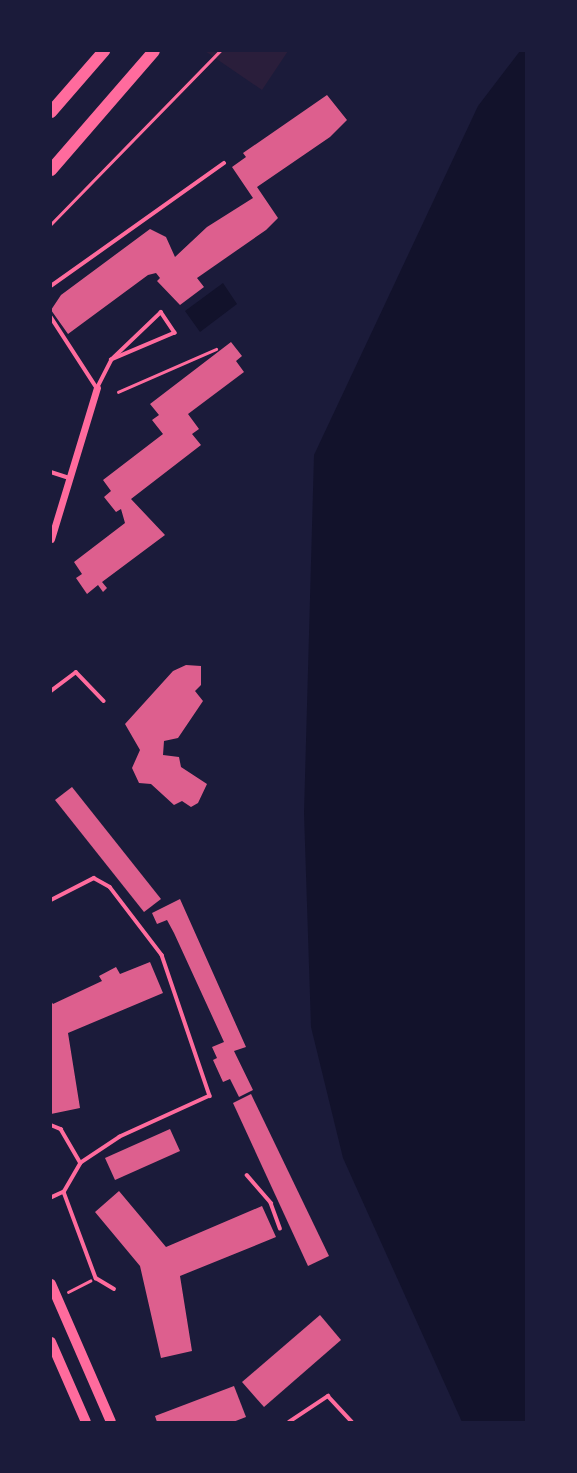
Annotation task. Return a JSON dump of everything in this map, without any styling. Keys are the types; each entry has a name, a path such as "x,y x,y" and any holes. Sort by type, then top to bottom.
{"main road":[{"path":"51,112 104,51"},
{"path":"51,170 154,51"},
{"path":"51,1284 111,1422"},
{"path":"52,1346 85,1422"}],"street":[{"path":"51,539 97,388"}],"lane":[{"path":"51,286 224,163"},
{"path":"97,388 111,360 161,312 175,333 111,360"},
{"path":"51,317 97,388"},
{"path":"51,472 69,478"},
{"path":"51,691 76,672 104,701"},
{"path":"51,900 94,878 110,887 162,955 210,1096 120,1137 81,1163 64,1192 51,1198"},
{"path":"51,1125 61,1129 81,1163"},
{"path":"247,1175 271,1203 280,1228"},
{"path":"64,1192 96,1278 114,1289"},
{"path":"289,1422 328,1396 352,1422"}],"path":[{"path":"51,223 220,51"},
{"path":"118,392 216,349"},
{"path":"68,1292 96,1278"}],"shaded area":[{"path":"205,51 288,51 262,90"},
{"path":"520,51 526,51 526,1422 462,1422 343,1158 311,1027 304,813 314,455 478,106"},
{"path":"223,283 237,304 200,332 185,311"}],"building":[{"path":"327,95 347,120 330,137 257,187 278,218 266,230 197,278 204,287 180,305 157,281 160,278 156,273 148,275 68,334 51,310 61,295 150,229 166,237 175,257 207,227 253,198 232,167 246,157 243,153"},
{"path":"231,342 242,356 236,361 244,372 188,414 199,429 192,434 201,445 131,499 165,535 102,582 107,588 103,592 98,585 87,594 76,578 82,574 74,562 125,523 121,509 116,512 104,497 111,491 103,480 163,434 152,420 159,415 150,404"},
{"path":"186,665 201,666 201,685 195,691 203,701 178,738 164,741 163,755 179,757 181,767 207,784 198,803 191,807 182,801 174,805 151,784 139,783 132,768 140,750 125,724 173,671"},
{"path":"72,787 161,899 144,912 55,800"},
{"path":"180,899 246,1047 234,1051 253,1090 239,1097 230,1079 223,1082 213,1060 217,1058 212,1047 224,1042 174,933 167,920 157,924 152,913"},
{"path":"150,962 163,993 68,1033 80,1108 51,1114 51,1001 53,1004 102,981 99,976 116,967 120,974"},
{"path":"251,1094 329,1256 308,1266 233,1103"},
{"path":"170,1129 180,1151 115,1180 105,1158"},
{"path":"119,1191 166,1247 262,1206 276,1237 180,1276 192,1351 161,1358 140,1266 95,1212"},
{"path":"320,1315 341,1340 264,1407 242,1382"},
{"path":"234,1386 246,1417 233,1422 157,1422 155,1416"}]}
